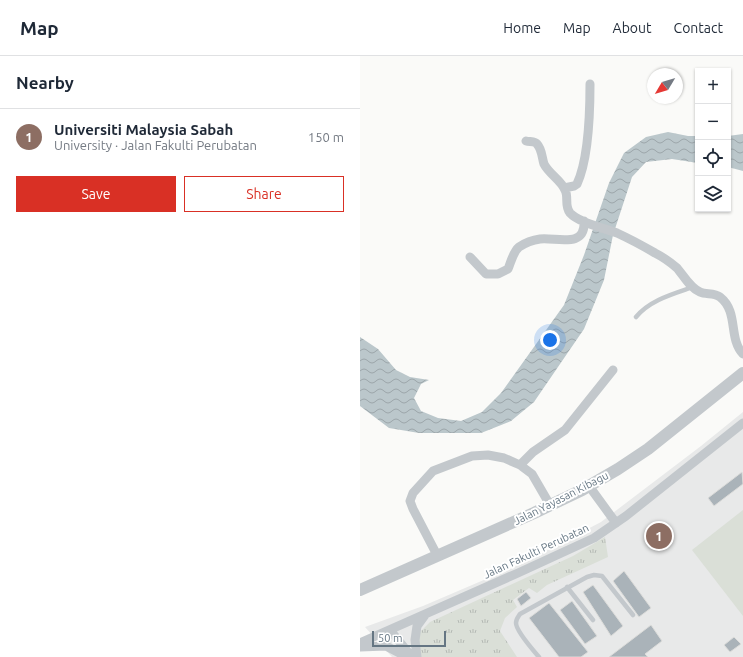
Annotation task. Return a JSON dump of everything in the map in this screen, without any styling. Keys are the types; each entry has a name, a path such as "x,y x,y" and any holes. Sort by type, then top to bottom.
{"street":[{"path":"564,188 577,184 584,159 590,103 590,84"},
{"path":"526,141 535,142 539,145 545,165 564,188 567,195 566,204 568,210 572,214 617,234 667,260 693,287 700,292 717,295 724,301 731,313 736,346 743,354"},
{"path":"470,257 486,274 498,274 508,269 515,251 519,248 532,241 541,239 569,240 576,238 582,234 588,222"},
{"path":"520,465 533,452 565,430 613,370"},
{"name":"Jalan Yayasan Kibagu","path":"360,590 437,555 477,539 589,486 618,469 648,448 743,373"},
{"name":"Jalan Fakulti Perubatan","path":"360,643 586,543 616,523 743,424"},
{"path":"437,555 410,501 413,493 433,470 472,456 488,455 504,458 520,465 532,474 550,505"},
{"path":"589,486 616,523"},
{"path":"417,657 415,640 417,626 426,614"},
{"path":"390,630 412,657"},
{"path":"360,648 386,646 407,657"}],"lane":[{"path":"636,317 646,308 666,296 693,287"},
{"path":"539,657 518,630 516,622 517,618 520,614 588,577 594,575 602,576 633,615"},
{"path":"567,588 593,620"}],"shaded area":[{"path":"743,412 743,657 392,657 365,627 423,606 521,564 601,522"}],"green space":[{"path":"743,510 743,616 692,550"},
{"path":"605,537 608,557 547,585 537,593 529,588 513,600 517,607 505,618 500,631 517,657 421,657 418,634 430,622 573,556"}],"water":[{"path":"668,132 695,136 695,163 672,159 646,162 632,177 613,235 604,280 584,329 534,402 511,421 481,433 419,433 389,428 360,406 360,337 378,349 396,370 410,377 429,380 421,384 414,398 421,411 438,418 461,421 482,412 501,393 564,305 584,255 609,183 624,153 646,137"},
{"path":"743,134 743,171 731,168 731,136"}],"building":[{"path":"742,472 743,484 714,506 708,498"},
{"path":"624,571 651,608 639,617 613,581"},
{"path":"593,585 623,626 611,636 583,592"},
{"path":"526,592 531,598 521,606 517,599"},
{"path":"572,601 597,636 585,644 560,610"},
{"path":"549,603 588,652 581,657 559,657 529,618"},
{"path":"651,625 662,641 645,654 648,657 609,657"},
{"path":"734,637 741,644 730,652 724,645"}],"place":[{"name":"Universiti Malaysia Sabah","path":"659,536"}]}
